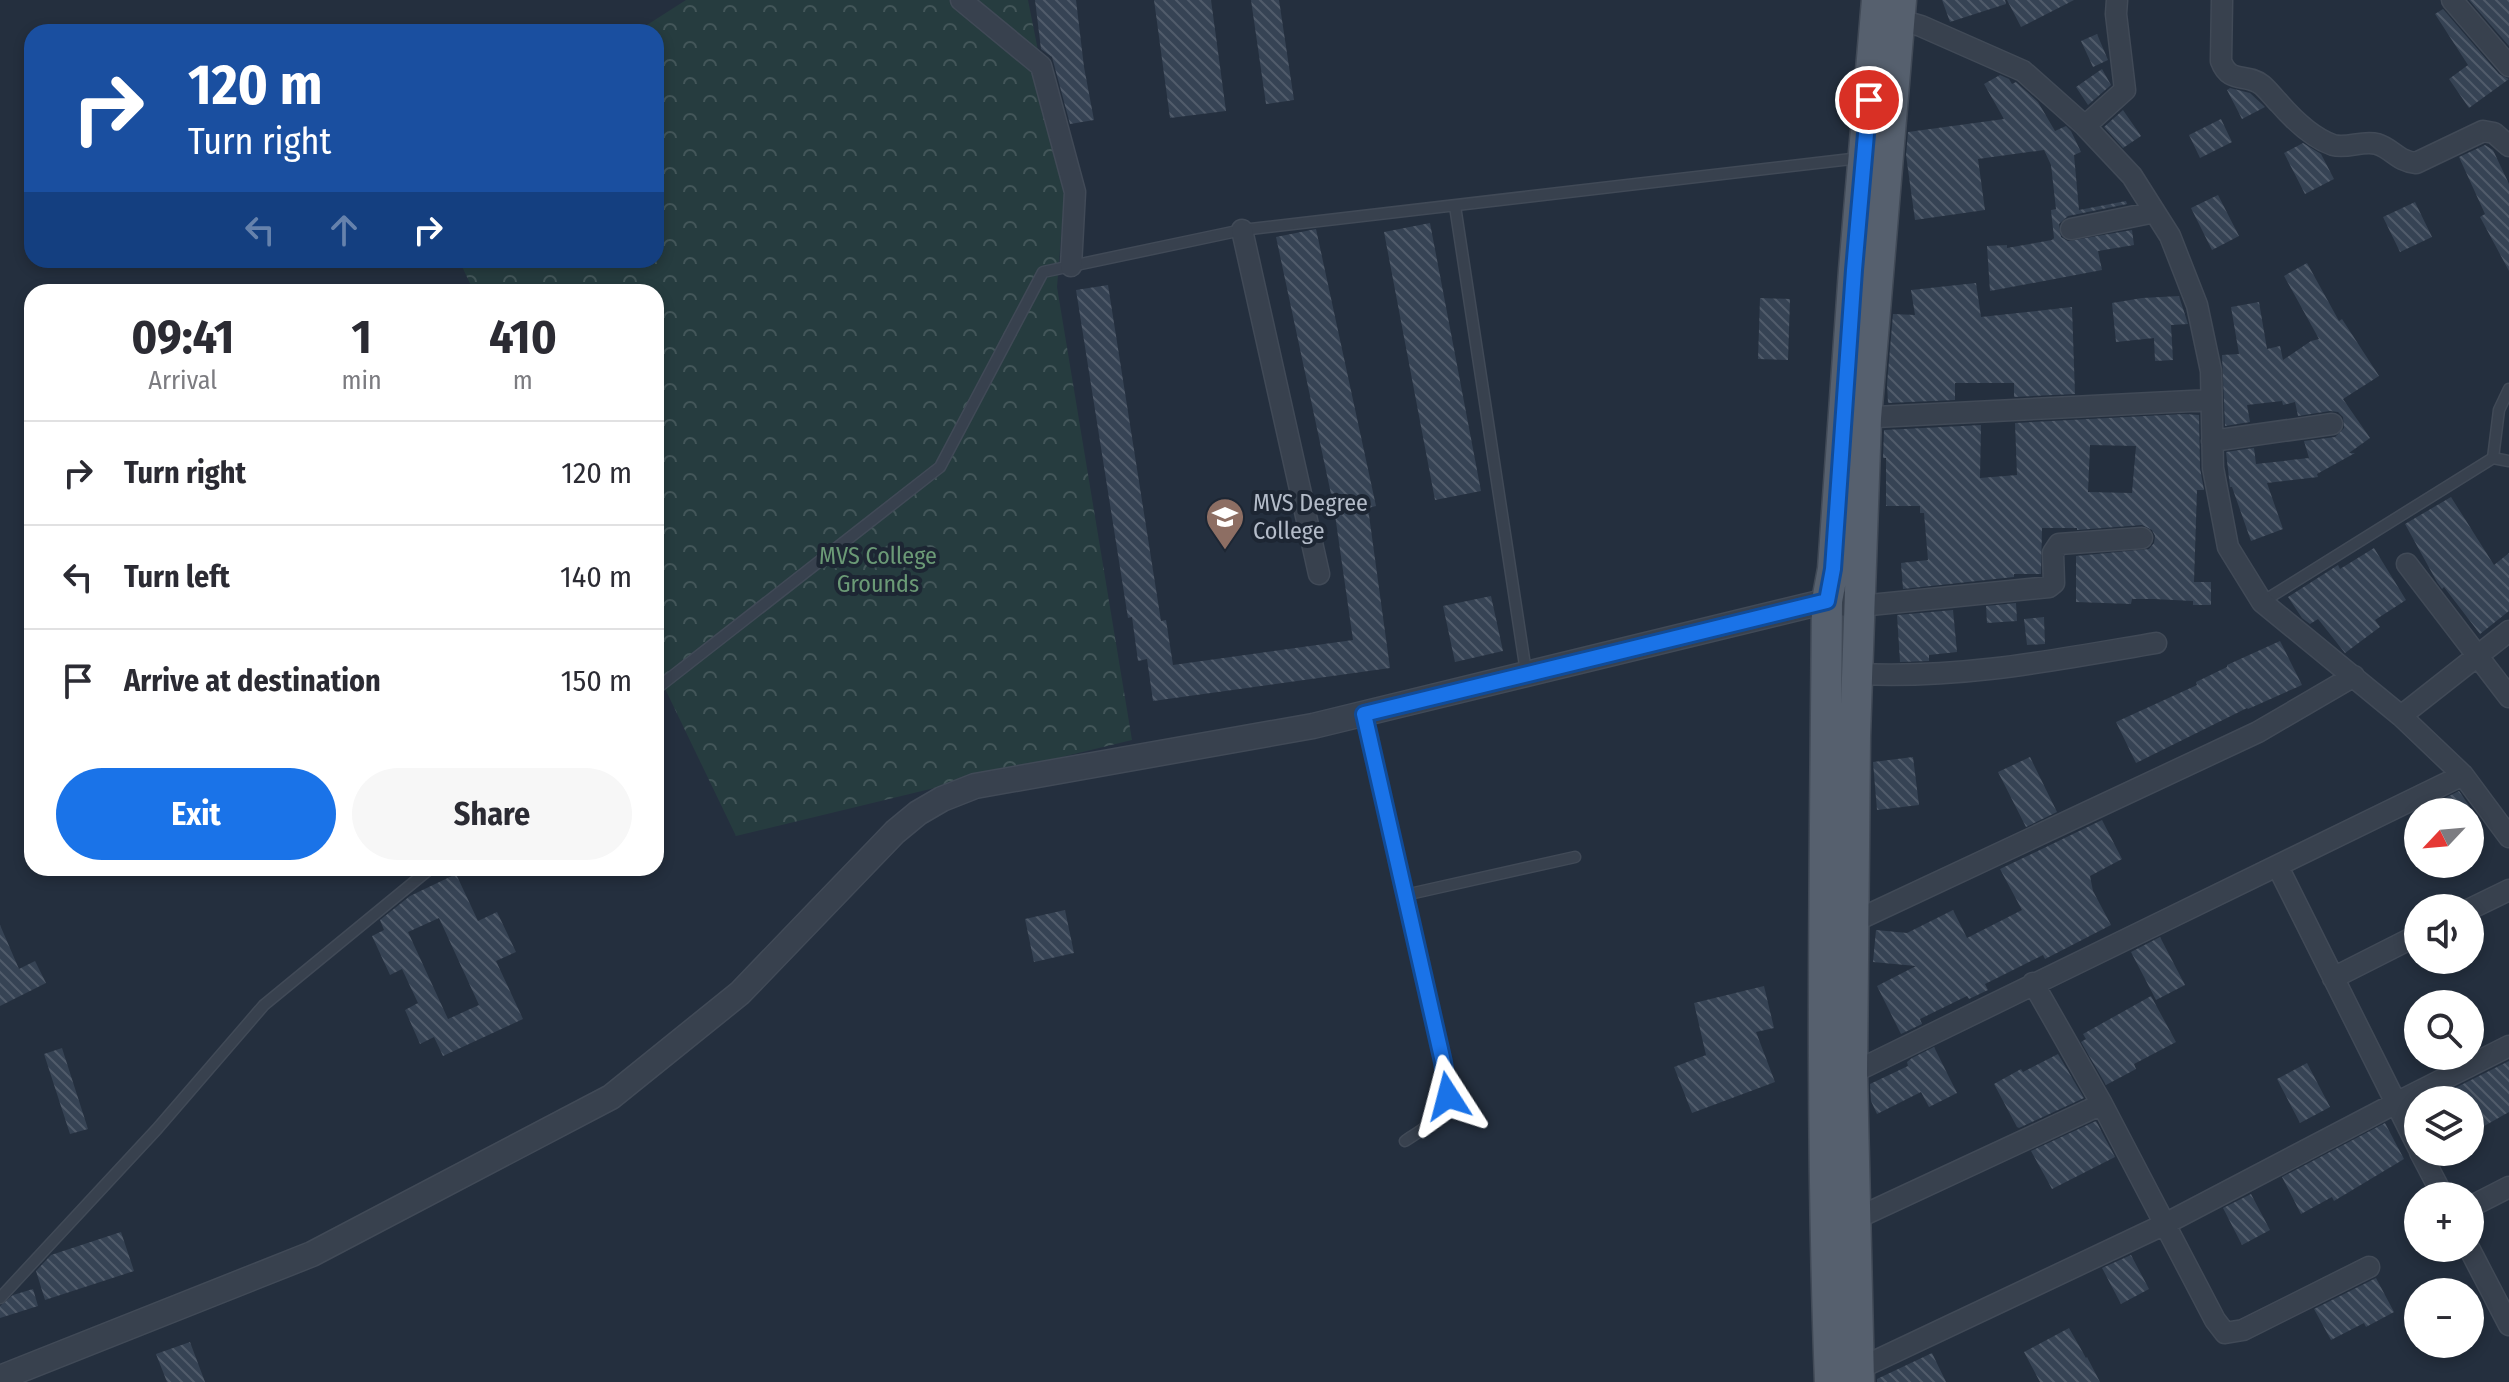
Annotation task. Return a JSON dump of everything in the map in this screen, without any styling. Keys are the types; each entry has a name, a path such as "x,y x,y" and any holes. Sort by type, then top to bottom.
{"main road":[{"path":"1845,1379 1855,1219 1853,922 1860,606 1855,418 1864,158 1888,8"},
{"path":"1845,1379 1824,1234 1827,601 1855,418 1888,8"}],"street":[{"path":"961,0 1041,66 1075,192 1071,266"},
{"path":"2085,126 2125,90 2117,0"},
{"path":"2222,0 2221,61 2224,69 2235,77 2261,84 2305,128 2323,140 2337,146 2378,145 2404,161 2416,163 2483,131 2494,133 2509,146"},
{"path":"2452,0 2509,66"},
{"path":"1888,8 2023,71 2085,126 2132,176 2170,236 2197,305 2211,371 2213,468 2228,547 2262,602 2401,716 2463,775 2509,837"},
{"path":"2071,229 2155,212"},
{"path":"1242,230 1319,574"},
{"path":"1855,418 2211,400"},
{"path":"2212,441 2332,424"},
{"path":"0,1378 29,1375 312,1254 611,1097 740,993 877,847 918,813 975,786 1313,726 1827,601 1860,606 2049,587 2054,583 2053,553 2059,544 2142,538"},
{"path":"2407,564 2509,697"},
{"path":"2401,716 2509,631"},
{"path":"1858,674 1934,675 1993,670 2156,643"},
{"path":"1853,922 2258,732 2354,676"},
{"path":"1823,1088 2463,775"},
{"path":"2278,867 2404,1119"},
{"path":"2484,902 2509,890"},
{"path":"2333,978 2404,942"},
{"path":"2033,983 2102,1104 2215,1320 2225,1333 2243,1330 2369,1267"},
{"path":"1845,1379 2163,1225 2509,1046"},
{"path":"1855,1219 2102,1104"},
{"path":"2484,1200 2509,1187"},
{"path":"2476,1262 2509,1325"}],"lane":[{"path":"664,683 940,467 1043,272 1242,230 1864,158"},
{"path":"1455,206 1527,674"},
{"path":"2493,458 2499,410 2509,389"},
{"path":"2262,602 2493,458 2509,461"},
{"path":"1364,714 1443,1062 1448,1096 1432,1123 1405,1141"},
{"path":"1405,895 1575,857"},
{"path":"0,1298 157,1129 264,1005 421,876"}],"green space":[{"name":"MVS College Grounds","path":"686,0 1028,0 1065,187 1057,287 1132,740 736,836 664,687 664,284 470,284 463,268 664,268 664,24 648,24"}],"building":[{"path":"1035,0 1076,0 1094,120 1070,124 1052,57 1041,49"},
{"path":"1154,0 1211,0 1226,111 1170,118"},
{"path":"1251,0 1279,0 1294,100 1266,104"},
{"path":"1942,0 2005,0 2006,4 1950,22"},
{"path":"2007,0 2074,0 2021,27"},
{"path":"2469,0 2509,0 2509,46"},
{"path":"2443,9 2499,74 2509,79 2469,108 2449,79 2468,65 2435,14"},
{"path":"2097,34 2108,60 2093,67 2081,41"},
{"path":"2102,69 2111,85 2088,105 2076,87"},
{"path":"2000,75 2012,84 2016,82 2038,102 2055,131 2066,126 2071,131 2081,152 2074,155 2079,210 2126,201 2127,204 2068,216 2059,224 2061,237 2068,241 2132,230 2134,245 2098,251 2102,270 1990,291 1987,246 2007,245 2007,248 2054,238 2051,210 2056,209 2051,165 2044,150 1978,159 1985,210 1915,220 1906,155 1908,132 2004,119 1984,84"},
{"path":"2227,90 2250,93 2265,107 2242,119"},
{"path":"2123,110 2141,136 2123,148 2104,127"},
{"path":"2221,119 2232,142 2200,158 2189,135"},
{"path":"2303,143 2321,154 2334,179 2305,194 2284,153"},
{"path":"2485,145 2493,150 2509,184 2509,271 2480,217 2485,214 2459,157"},
{"path":"2218,195 2239,236 2212,250 2191,208"},
{"path":"2415,202 2432,237 2400,252 2383,217"},
{"path":"1430,223 1481,491 1435,500 1384,232"},
{"path":"1316,229 1376,506 1368,508 1390,668 1153,701 1147,659 1138,661 1132,617 1128,618 1076,290 1108,285 1161,621 1166,620 1173,665 1353,640 1334,508 1276,237"},
{"path":"2307,263 2339,321 2342,319 2379,376 2343,399 2370,438 2349,453 2355,453 2317,474 2318,477 2267,483 2283,529 2251,541 2230,487 2226,452 2254,448 2256,464 2309,458 2304,441 2335,437 2344,428 2343,417 2338,412 2298,416 2295,402 2283,405 2282,401 2247,405 2250,422 2225,426 2222,355 2239,354 2231,307 2259,302 2267,349 2280,346 2283,360 2319,339 2284,276"},
{"path":"1976,283 1981,317 2072,307 2075,394 2014,397 2014,383 1955,383 1955,400 1888,403 1893,314 1915,315 1911,290"},
{"path":"2179,296 2188,324 2171,325 2173,360 2155,361 2154,338 2116,342 2112,303"},
{"path":"1760,298 1790,299 1788,360 1758,359"},
{"path":"2199,415 2200,468 2204,490 2197,490 2194,582 2211,582 2211,605 2154,599 2132,599 2131,604 2076,602 2076,556 2149,549 2155,536 2152,530 2142,525 2077,530 2042,528 2041,574 2014,574 2014,577 1903,589 1901,563 1928,560 1924,513 1920,513 1920,506 1886,506 1884,430 1981,425 1980,478 2017,475 2015,423","holes":["2090,445 2136,446 2132,493 2088,492"]},
{"path":"2451,497 2494,565 2509,553 2509,611 2480,634 2437,582 2405,524"},
{"path":"2374,548 2406,600 2375,620 2380,627 2345,653 2318,619 2310,624 2302,618 2288,597 2338,565 2340,569"},
{"path":"1491,596 1503,651 1455,662 1443,606"},
{"path":"2016,603 2017,621 1987,623 1986,606"},
{"path":"1953,610 1957,652 1929,655 1929,661 1900,662 1897,615"},
{"path":"2044,617 2045,644 2027,645 2024,619"},
{"path":"2280,641 2302,685 2247,708 2136,763 2116,722 2197,685 2196,682 2227,665"},
{"path":"1913,757 1919,805 1877,810 1873,762"},
{"path":"2030,757 2057,812 2026,827 1998,772"},
{"path":"2459,791 2464,798 2445,798"},
{"path":"2102,820 2122,859 2090,876 2093,891 2111,925 2045,959 2043,955 1985,984 1988,990 1969,999 1967,996 1920,1019 1922,1024 1901,1034 1877,986 1916,966 1873,962 1876,930 1907,933 1953,910 1967,938 2022,910 2000,869"},
{"path":"457,876 478,921 497,912 516,952 496,961 523,1019 443,1056 434,1037 420,1044 405,1010 418,1003 402,969 390,975 372,936 384,930 380,920 410,896","holes":["439,918 479,1005 448,1019 408,932"]},
{"path":"1065,910 1074,953 1034,962 1025,919"},
{"path":"0,925 19,969 35,961 46,983 0,1006"},
{"path":"2160,937 2185,985 2156,1000 2131,952"},
{"path":"1764,986 1774,1028 1756,1032 1775,1082 1692,1113 1674,1067 1706,1055 1694,1003"},
{"path":"2151,996 2176,1042 2134,1064 2136,1069 2106,1085 2081,1042 2086,1039 2083,1034"},
{"path":"1934,1047 1957,1093 1929,1107 1921,1092 1877,1114 1871,1101 1870,1084 1908,1066 1907,1062 1912,1058"},
{"path":"62,1048 88,1129 70,1134 44,1054"},
{"path":"2058,1054 2084,1098 2017,1127 1994,1084"},
{"path":"2509,1061 2509,1112 2484,1126 2484,1086 2459,1086"},
{"path":"2307,1063 2330,1107 2300,1123 2277,1079"},
{"path":"2096,1121 2115,1157 2052,1189 2031,1151"},
{"path":"2385,1123 2404,1159 2334,1201 2332,1197 2301,1214 2282,1177"},
{"path":"2251,1194 2270,1230 2242,1245 2223,1208"},
{"path":"121,1232 134,1271 45,1300 36,1271 51,1255"},
{"path":"2131,1255 2149,1289 2121,1304 2102,1268"},
{"path":"2376,1278 2394,1312 2331,1340 2314,1309"},
{"path":"33,1289 38,1306 0,1318 0,1306 13,1295"},
{"path":"2069,1328 2100,1382 2040,1382 2024,1352"},
{"path":"190,1342 205,1382 167,1382 156,1354"},
{"path":"1932,1353 1946,1382 1877,1382 1877,1379"}],"place":[{"name":"MVS Degree College","path":"1225,551"}],"route":[{"path":"1448,1096 1443,1062 1364,714 1827,601 1833,569 1869,100"}]}
